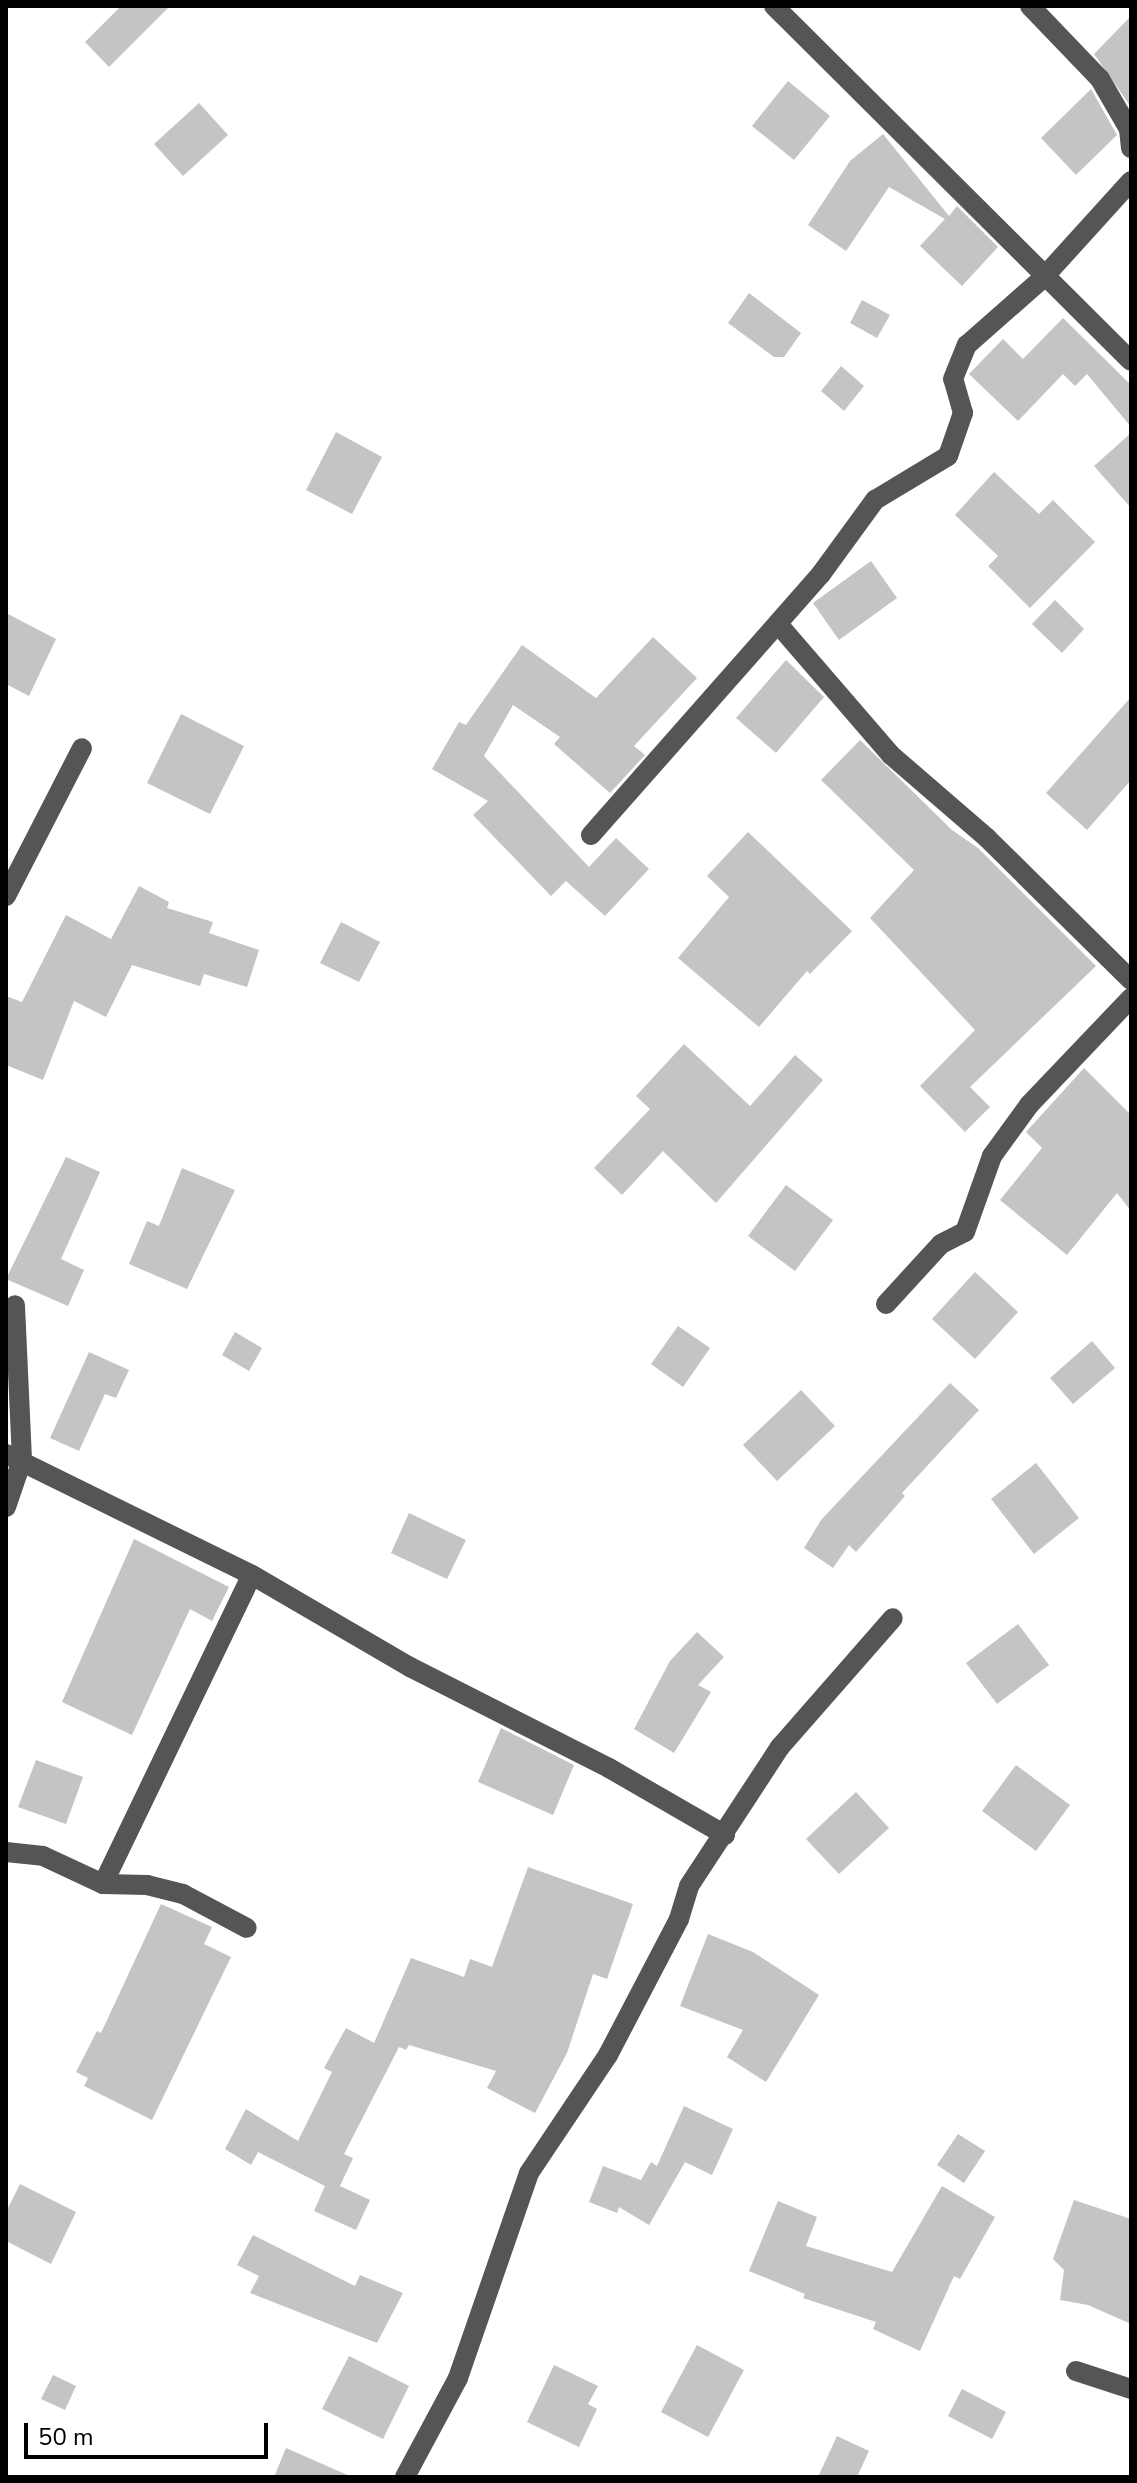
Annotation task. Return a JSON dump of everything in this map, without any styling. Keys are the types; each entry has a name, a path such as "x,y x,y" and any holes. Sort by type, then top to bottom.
{"street":[{"path":"774,6 1043,278 1131,361"},
{"path":"1030,6 1100,79 1129,129 1131,148"},
{"path":"591,835 845,546 875,500 948,456 963,413 953,379 967,345 1043,278 1131,181"},
{"path":"778,624 891,755 987,838 1131,980"},
{"path":"6,896 82,748"},
{"path":"886,1304 941,1244 965,1232 992,1156 1029,1105 1131,998"},
{"path":"6,1507 14,1457 15,1305"},
{"path":"14,1457 252,1575 410,1667 609,1768 725,1835"},
{"path":"103,1884 252,1575"},
{"path":"405,2477 458,2378 529,2173 608,2055 679,1919 689,1886 780,1747 893,1618"},
{"path":"6,1852 43,1856 103,1884 147,1885 183,1894 247,1928"},
{"path":"1076,2371 1131,2389"}],"building":[{"path":"121,6 170,6 109,67 85,42"},
{"path":"1131,16 1131,107 1094,54"},
{"path":"788,81 830,116 794,160 752,126"},
{"path":"1091,89 1117,135 1076,175 1041,138"},
{"path":"199,103 228,135 183,176 154,144"},
{"path":"883,134 949,216 957,206 998,247 962,286 920,246 945,219 889,187 846,251 808,225 850,161"},
{"path":"749,293 801,333 784,357 774,357 728,323"},
{"path":"862,300 890,315 877,338 850,323"},
{"path":"1063,318 1131,385 1131,427 1087,374 1075,386 1063,374 1018,421 969,374 1003,339 1023,359"},
{"path":"841,366 864,386 844,411 821,391"},
{"path":"336,432 382,457 352,514 306,490"},
{"path":"1131,433 1131,508 1094,466"},
{"path":"994,472 1039,514 1053,500 1095,542 1030,608 988,566 998,556 955,515"},
{"path":"871,561 897,598 839,640 813,603"},
{"path":"1055,600 1084,629 1062,653 1032,624"},
{"path":"6,613 56,639 29,696 6,684"},
{"path":"653,637 697,678 634,746 645,755 610,793 554,744 560,737 513,705 484,756 589,867 616,838 649,869 605,916 566,881 551,896 473,815 488,801 432,769 459,722 466,725 522,645 596,698"},
{"path":"786,660 824,697 776,753 736,718"},
{"path":"1131,697 1131,780 1087,830 1046,793"},
{"path":"181,714 244,746 210,814 147,783"},
{"path":"860,740 952,830 978,848 1096,966 970,1087 990,1107 965,1132 920,1086 975,1030 870,918 914,870 821,780"},
{"path":"748,832 852,931 810,974 807,971 759,1027 678,958 729,897 707,876"},
{"path":"139,886 169,902 167,908 213,922 209,933 259,950 247,987 204,974 200,986 132,965 106,1017 74,1001 43,1080 6,1065 6,996 22,1002 66,915 111,939"},
{"path":"341,922 380,942 359,982 320,963"},
{"path":"684,1044 750,1106 795,1055 823,1080 716,1203 663,1151 622,1195 594,1168 650,1109 636,1096"},
{"path":"1084,1068 1131,1115 1131,1211 1117,1193 1067,1255 1000,1200 1042,1148 1026,1132"},
{"path":"66,1157 100,1172 61,1259 84,1270 68,1306 6,1279"},
{"path":"182,1168 235,1190 187,1289 129,1264 147,1221 159,1226"},
{"path":"786,1185 833,1220 795,1271 748,1236"},
{"path":"975,1272 1018,1312 975,1359 932,1319"},
{"path":"678,1326 710,1348 683,1387 651,1364"},
{"path":"235,1332 262,1348 249,1371 222,1355"},
{"path":"1092,1341 1115,1368 1073,1404 1050,1378"},
{"path":"89,1352 129,1370 116,1398 105,1394 79,1451 50,1438"},
{"path":"950,1383 979,1410 902,1493 905,1496 856,1552 849,1545 833,1568 804,1548 821,1520"},
{"path":"801,1390 835,1426 777,1481 743,1445"},
{"path":"1036,1463 1079,1518 1034,1554 991,1499"},
{"path":"409,1513 466,1540 447,1579 391,1553"},
{"path":"134,1539 229,1587 212,1621 190,1609 132,1735 62,1702"},
{"path":"1018,1624 1049,1665 997,1704 966,1663"},
{"path":"697,1632 724,1657 698,1685 711,1692 674,1753 634,1729 670,1661"},
{"path":"501,1728 574,1765 553,1815 478,1782"},
{"path":"36,1760 83,1777 66,1824 18,1807"},
{"path":"1016,1765 1070,1805 1036,1851 982,1811"},
{"path":"856,1792 889,1828 839,1874 806,1839"},
{"path":"528,1867 633,1904 607,1979 593,1974 567,2053 535,2113 487,2088 496,2071 409,2045 406,2050 399,2047 344,2154 353,2158 340,2186 370,2200 356,2230 314,2211 325,2186 258,2152 251,2165 225,2149 246,2109 298,2141 332,2072 324,2068 346,2028 374,2043 411,1958 464,1977 470,1959 492,1967"},
{"path":"161,1904 212,1927 204,1944 231,1957 152,2120 84,2086 88,2078 76,2072 97,2031 101,2033"},
{"path":"708,1934 753,1952 819,1995 766,2082 727,2057 743,2030 680,2006"},
{"path":"684,2106 733,2129 712,2175 685,2162 649,2225 619,2207 617,2213 589,2202 603,2166 641,2180 651,2162 657,2166"},
{"path":"958,2134 985,2151 964,2183 937,2165"},
{"path":"20,2184 76,2212 51,2264 6,2241 6,2212"},
{"path":"942,2186 995,2217 960,2279 954,2276 920,2351 873,2329 876,2322 803,2298 805,2294 749,2271 778,2201 817,2217 806,2246 892,2272"},
{"path":"1074,2200 1131,2219 1131,2324 1088,2305 1060,2300 1064,2270 1053,2259"},
{"path":"253,2235 355,2286 360,2275 403,2293 377,2343 250,2293 259,2276 237,2265"},
{"path":"697,2345 744,2370 708,2437 661,2412"},
{"path":"349,2356 409,2386 383,2439 322,2409"},
{"path":"554,2365 598,2386 588,2404 597,2409 579,2447 527,2422"},
{"path":"53,2375 76,2386 65,2410 41,2399"},
{"path":"962,2389 1006,2412 992,2439 948,2416"},
{"path":"837,2436 869,2451 857,2477 818,2477"},
{"path":"286,2448 352,2477 274,2477"}]}
